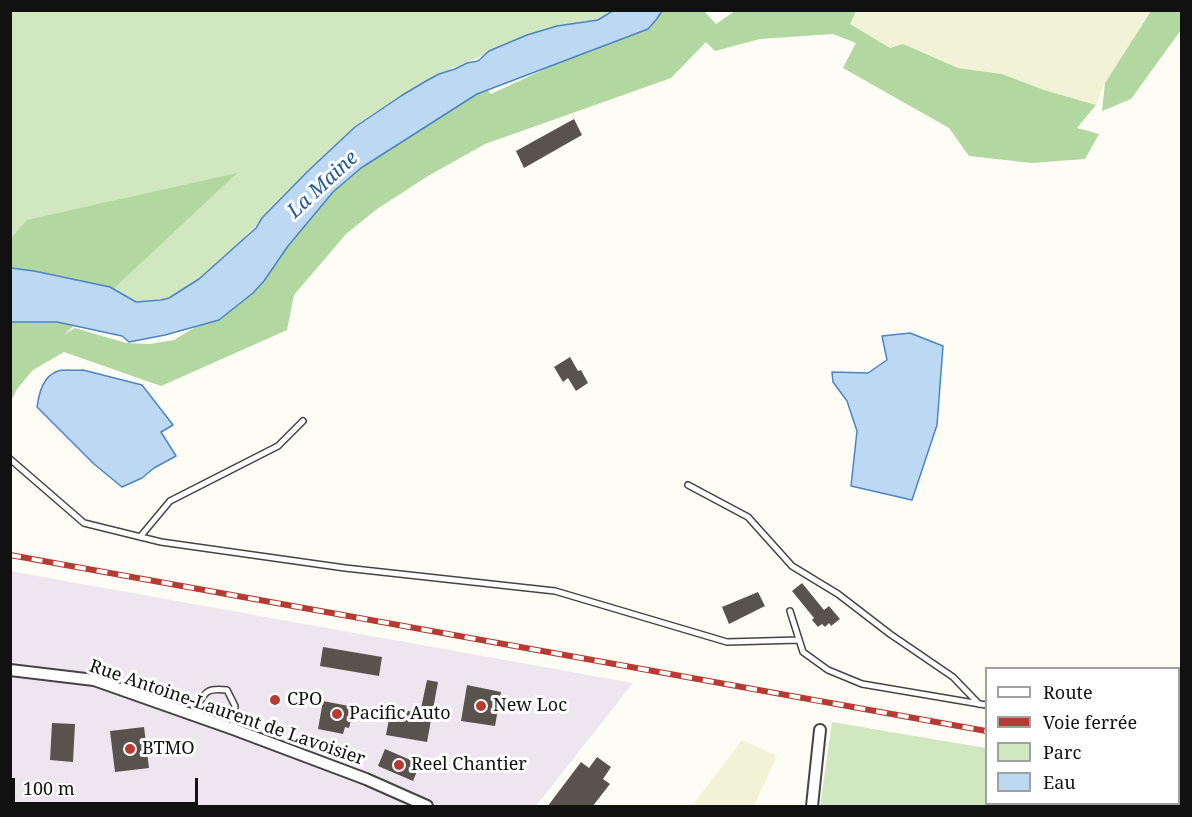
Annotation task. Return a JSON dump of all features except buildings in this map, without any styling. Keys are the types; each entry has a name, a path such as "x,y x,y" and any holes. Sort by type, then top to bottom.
{"street":[{"name":"Rue Antoine-Laurent de Lavoisier","path":"10,670 94,680 366,779 427,807"},
{"path":"812,807 820,730"}],"lane":[{"path":"140,537 170,501 278,446 303,421"},
{"path":"10,459 84,523 161,542 345,568 555,591 727,642 799,640"},
{"path":"688,485 748,517 792,566 838,594 890,634 953,677 979,704"},
{"path":"790,611 803,652 828,670 862,684 985,705"},
{"path":"204,719 197,707 203,694 213,688 227,690 235,706 233,729"}],"shaded area":[{"path":"10,571 633,683 536,806 11,806"}],"green space":[{"path":"856,10 1151,11 1105,83 1096,105 1044,90 1002,74 958,68 903,45 891,48 849,24"},
{"path":"11,11 610,11 598,20 547,28 504,44 435,76 368,117 307,172 235,247 199,279 169,298 138,303 11,267"},
{"path":"654,11 706,11 716,24 735,11 856,11 850,24 890,48 903,44 958,68 1002,74 1044,90 1096,105 1077,128 1099,134 1085,159 1032,163 969,156 949,128 843,68 856,43 833,34 760,39 715,51 706,42 671,78 485,144 428,176 377,209 346,234 294,295 287,330 161,386 64,352 33,370 17,389 11,401 11,238 27,220 237,173 64,335 75,328 126,343 150,344 174,340 220,312 347,171 481,83 491,94 549,67 558,51"},
{"path":"1151,11 1181,11 1181,30 1131,99 1102,111 1105,83"},
{"path":"832,722 985,748 985,805 1180,805 1181,783 1181,806 820,806"},
{"path":"742,740 777,756 754,806 692,806"}],"water":[{"name":"La Maine","path":"614,10 662,11 648,29 477,94 361,168 333,192 253,293 219,320 129,342 122,336 57,322 11,322 11,268 110,287 136,302 169,298 199,279 256,228 262,218 307,172 355,127 401,96 439,74 478,61 489,51 527,35 557,26 598,20"},
{"path":"910,333 943,346 937,425 912,500 851,486 857,431 847,401 833,382 832,372 868,373 887,360 882,336"},
{"path":"61,370 83,370 142,385 173,425 161,432 176,456 154,468 142,478 122,487 94,464 37,407 45,381 53,373"}],"railway":[{"path":"10,555 985,731"}],"place":[{"name":"CPO","path":"275,700"},
{"name":"New Loc","path":"481,706"},
{"name":"Pacific Auto","path":"337,714"},
{"name":"BTMO","path":"130,749"},
{"name":"Reel Chantier","path":"399,765"}]}
